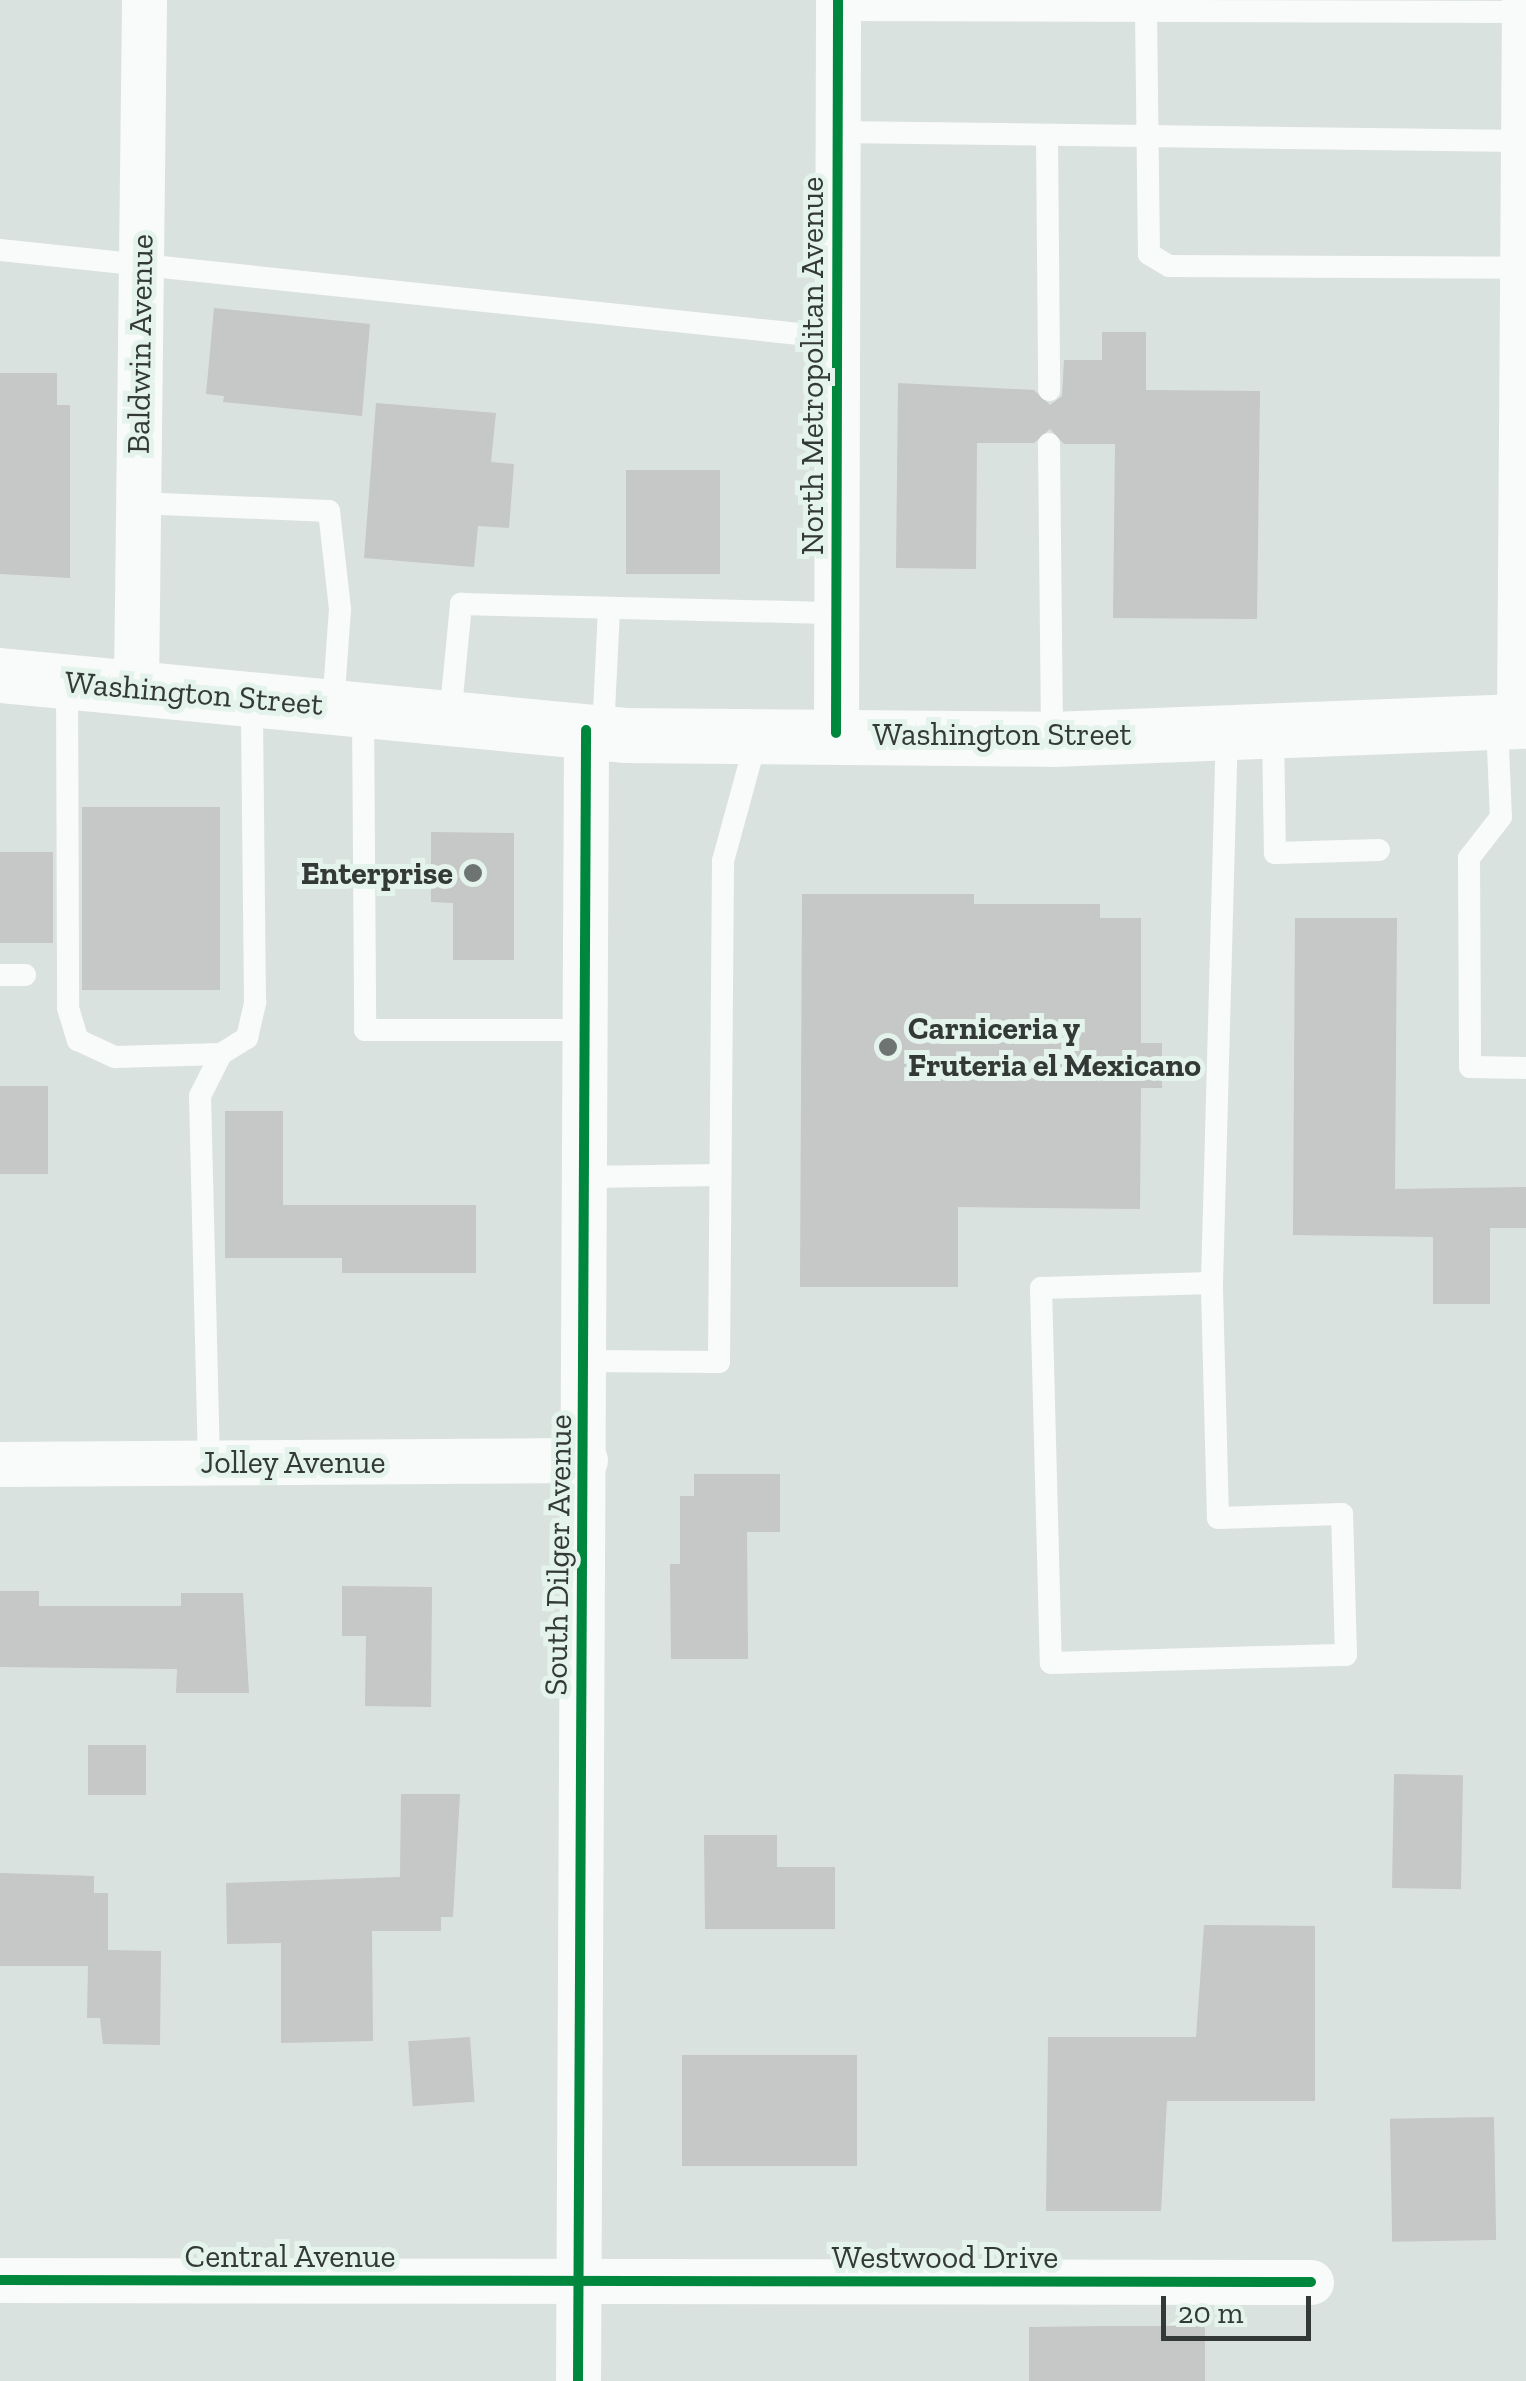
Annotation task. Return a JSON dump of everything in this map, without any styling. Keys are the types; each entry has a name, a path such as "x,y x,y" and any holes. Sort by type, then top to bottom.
{"main road":[{"name":"Washington Street","path":"0,674 594,731 1052,739 1514,722"}],"street":[{"name":"Baldwin Avenue","path":"136,688 144,0"},
{"name":"North Metropolitan Avenue","path":"836,733 838,5"},
{"path":"1514,722 1523,490 1524,6"},
{"name":"South Dilger Avenue","path":"578,2381 586,1030 594,731"},
{"name":"Jolley Avenue","path":"0,1464 585,1460"},
{"name":"Central Avenue","path":"0,2280 579,2282"},
{"name":"Westwood Drive","path":"579,2282 1311,2282"}],"lane":[{"path":"838,5 1146,12 1524,6"},
{"path":"1146,12 1149,254 1170,266 1523,296"},
{"path":"838,132 1522,141"},
{"path":"1047,137 1049,390"},
{"path":"0,250 837,338"},
{"path":"1049,444 1052,739"},
{"path":"138,503 329,512 348,708 365,1030 586,1030"},
{"path":"450,717 461,604 836,613"},
{"path":"594,731 610,609"},
{"path":"68,681 68,1008 78,1040 115,1057 221,1054 247,1038 255,1002 252,698"},
{"path":"1514,722 1501,817 1469,858 1470,1067 1526,1068"},
{"path":"1250,730 1275,853 1379,850"},
{"path":"1212,1284 1041,1288 1051,1663 1346,1655 1342,1514 1218,1518 1212,1284 1250,730"},
{"path":"585,1362 719,1362 723,861 758,734"},
{"path":"0,974 25,976"},
{"path":"209,1463 200,1096 221,1054"},
{"path":"585,1177 720,1175"}],"building":[{"path":"214,308 370,324 362,416 223,402 224,396 206,394"},
{"path":"1102,332 1146,332 1146,390 1260,391 1257,619 1113,618 1115,444 1064,444 1050,429 1034,443 977,443 976,569 896,568 898,383 1034,390 1050,405 1062,396 1064,360 1102,360"},
{"path":"0,373 57,373 57,405 70,405 70,578 0,574"},
{"path":"376,403 496,413 491,462 514,464 509,528 478,526 474,567 364,558"},
{"path":"626,470 720,470 720,574 626,574"},
{"path":"82,807 220,807 220,990 82,990"},
{"name":"Enterprise","path":"431,832 514,833 514,960 453,960 453,903 431,902"},
{"path":"0,852 53,852 53,943 0,943"},
{"path":"802,894 974,894 974,904 1100,904 1100,918 1141,918 1141,1043 1162,1043 1162,1088 1141,1088 1140,1209 958,1207 958,1287 800,1287"},
{"path":"1295,918 1397,918 1395,1189 1526,1187 1526,1228 1490,1228 1490,1304 1433,1304 1433,1237 1293,1235"},
{"path":"0,1086 48,1086 48,1174 0,1174"},
{"path":"225,1111 283,1111 283,1205 476,1205 476,1273 342,1273 342,1258 225,1258"},
{"path":"694,1474 780,1474 780,1532 747,1532 748,1659 671,1659 670,1564 680,1564 680,1496 694,1496"},
{"path":"342,1586 432,1587 431,1707 365,1706 366,1636 342,1636"},
{"path":"0,1591 39,1591 39,1606 181,1606 181,1593 243,1593 249,1693 176,1693 177,1669 0,1667"},
{"path":"88,1745 146,1745 146,1795 88,1795"},
{"path":"1394,1774 1463,1775 1461,1889 1392,1888"},
{"path":"401,1794 460,1794 453,1917 441,1917 441,1931 372,1931 373,2041 281,2043 281,1943 227,1944 226,1883 400,1877"},
{"path":"704,1835 777,1835 777,1867 835,1867 835,1929 705,1929"},
{"path":"0,1873 94,1876 94,1893 108,1893 108,1950 161,1951 160,2045 103,2044 100,2018 87,2018 88,1966 0,1966"},
{"path":"1204,1925 1315,1926 1315,2101 1167,2101 1161,2211 1046,2211 1048,2037 1196,2037"},
{"path":"470,2037 475,2102 413,2106 408,2041"},
{"path":"682,2055 857,2055 857,2166 682,2166"},
{"path":"1494,2117 1496,2240 1392,2242 1390,2119"},
{"path":"1205,2326 1205,2381 1029,2381 1029,2327"}],"cycle path":[{"path":"836,733 838,0"},
{"path":"578,2381 586,730"},
{"path":"0,2280 1311,2282"}],"place":[{"name":"Enterprise","path":"473,873"},
{"name":"Carniceria y Fruteria el Mexicano","path":"888,1047"}]}
